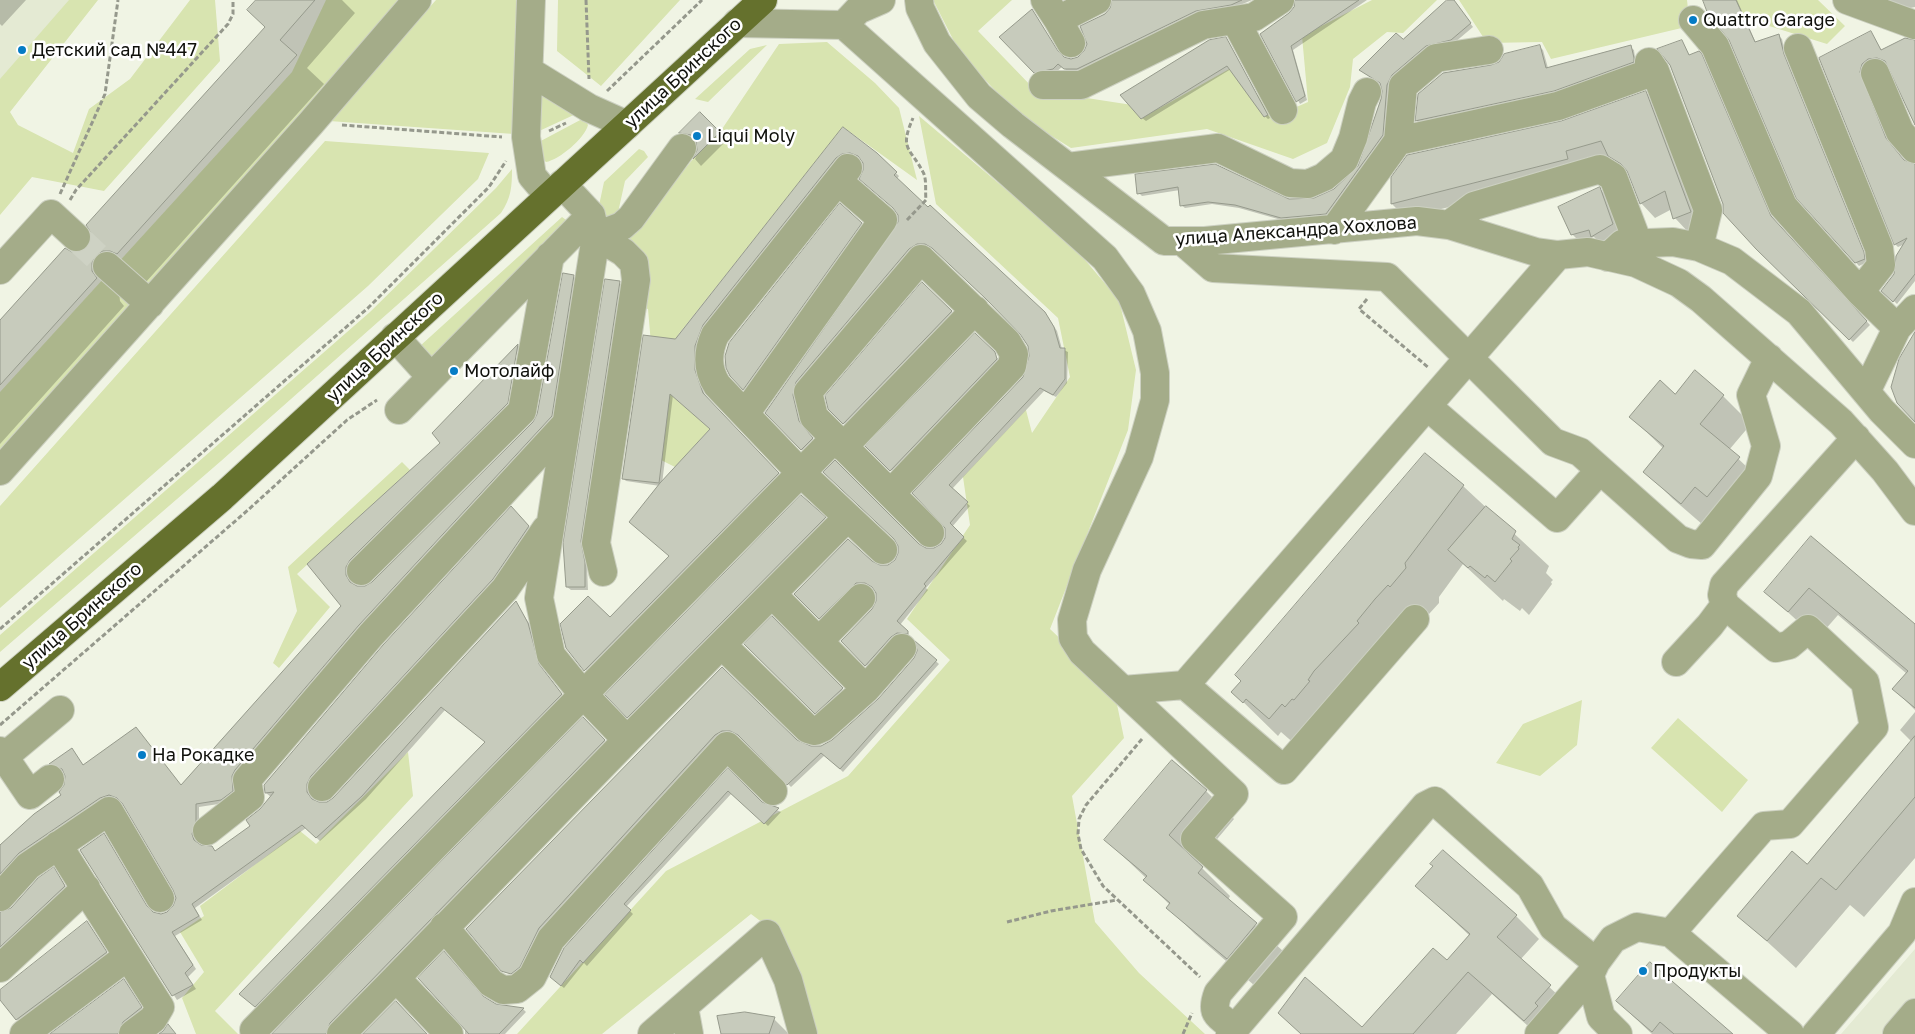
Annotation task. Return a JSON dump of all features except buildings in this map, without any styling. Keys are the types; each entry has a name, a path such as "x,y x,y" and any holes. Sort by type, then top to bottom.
{"main road":[{"name":"улица Бринского","path":"0,687 222,497 763,0"}],"street":[{"path":"0,471 312,123 417,0"},
{"path":"531,0 526,137 532,176 556,190 634,263 636,280 596,542 603,572"},
{"path":"844,26 858,10 881,0"},
{"name":"улица Александра Хохлова","path":"919,0 920,8 937,43 979,96 1164,241 1205,241 1334,230 1417,220 1449,225 1536,252 1558,255 1588,252 1636,263 1679,283 1702,299 1769,358 1841,422 1885,471 1915,511"},
{"path":"1058,21 1097,0"},
{"path":"1043,85 1081,85 1202,25 1254,18 1280,0"},
{"path":"1847,0 1915,24"},
{"path":"1235,20 1283,110"},
{"path":"1693,20 1715,46 1783,206 1860,292 1906,319 1866,392"},
{"path":"737,24 844,26 1105,258 1131,294 1147,331 1155,373 1155,400 1139,457 1086,570 1072,620 1073,638 1082,652 1234,794 1195,839 1283,917 1218,993 1213,1005 1216,1014 1232,1033 1425,806 1435,801 1530,886 1553,927 1593,969 1601,1017 1618,1034"},
{"path":"1798,48 1879,248 1881,266 1860,292"},
{"path":"1334,230 1398,141 1403,86 1436,58 1489,50"},
{"path":"1398,141 1558,106 1652,66 1708,210 1699,247"},
{"path":"529,71 588,108 627,125"},
{"path":"1875,73 1900,132 1915,149"},
{"path":"1068,167 1218,148 1290,183 1308,184 1324,178 1344,160 1354,138 1362,102 1367,92"},
{"path":"392,403 432,376 550,256 594,226 622,226 631,218 682,148"},
{"path":"1449,225 1474,206 1600,169 1613,178 1638,243"},
{"path":"745,414 883,220 843,174 716,335 709,348 710,373 717,386 801,473 882,550"},
{"path":"0,270 61,224"},
{"path":"594,226 539,598 551,655 582,693 627,740"},
{"path":"1182,241 1213,268 1387,277 1553,442 1580,452 1678,539 1691,544 1702,545 1758,476 1766,446 1751,395 1769,358"},
{"path":"1608,257 1622,244 1673,242 1699,247 1732,261 1799,312 1882,411 1915,444"},
{"path":"1123,690 1185,685 1558,255"},
{"path":"360,571 522,411 550,256"},
{"path":"892,493 1012,366 1014,354 1007,342 921,259 808,392 814,417 930,533"},
{"path":"107,266 150,304"},
{"path":"254,1030 582,693 801,473 839,442 975,310"},
{"path":"395,338 432,376"},
{"path":"1427,406 1557,518 1600,470"},
{"path":"207,831 250,797 247,780 371,634 564,426"},
{"path":"1671,933 1764,826 1790,824 1874,726 1865,682 1808,629 1789,645 1776,648 1725,605 1722,595 1724,585 1856,438"},
{"path":"341,1034 627,740 848,517"},
{"path":"322,787 505,589 550,524"},
{"path":"772,594 866,689"},
{"path":"819,642 861,598"},
{"path":"1676,662 1710,625 1725,605"},
{"path":"1185,685 1284,770 1414,619"},
{"path":"722,645 808,729 815,731 822,728 866,689 902,648"},
{"path":"50,779 30,795 2,754 60,710"},
{"path":"444,927 491,983 503,990 517,989 532,977 552,939 727,746 773,791"},
{"path":"0,897 28,866 109,810 160,898"},
{"path":"58,845 160,1006 153,1019 134,1034"},
{"path":"0,968 86,888"},
{"path":"1816,1034 1902,933 1915,902"},
{"path":"1539,1034 1593,969 1613,939 1637,927 1671,933 1790,1034"},
{"path":"652,1034 767,934 788,980 804,1034"},
{"path":"24,1034 128,956"},
{"path":"396,978 449,1034"},
{"path":"684,1007 690,1034"},
{"path":"1897,1034 1915,1013"}],"path":[{"path":"61,224 104,94 118,0"},
{"path":"61,224 76,190 228,24 233,14 233,0"},
{"path":"586,0 589,82"},
{"path":"603,95 702,0"},
{"path":"904,224 926,200 924,174 906,147 908,130 925,98"},
{"path":"546,133 572,120"},
{"path":"312,123 508,137"},
{"path":"0,629 368,308 489,187 507,159 507,152"},
{"path":"1387,277 1359,309 1446,384"},
{"path":"0,725 241,516 347,420 368,404 392,403"},
{"path":"1157,721 1086,805 1079,819 1078,834 1081,849 1102,886 1218,993"},
{"path":"1008,922 1051,911 1118,900"}],"shaded area":[{"name":"Детский сад №447","path":"0,0 90,0 0,100"},
{"path":"1915,949 1915,1034 1841,1034"}],"green space":[{"path":"69,0 98,0 10,112 18,125 73,153 89,109 130,79 190,0 215,0 220,61 104,191 32,177 0,215 0,79"},
{"path":"326,0 407,0 0,483 0,392 292,72"},
{"path":"436,0 519,0 514,134 329,121"},
{"path":"558,0 680,0 601,86 557,51"},
{"path":"933,0 1012,0 978,31 1035,90 1158,109 1231,68 1278,115 1308,102 1302,36 1372,0 1437,0 1403,33 1387,32 1353,59 1350,87 1327,143 1293,159 1207,129 1071,148 1018,115 960,53"},
{"path":"1459,0 1687,0 1690,26 1551,59 1542,42 1487,43"},
{"path":"1727,0 1818,0 1845,26 1827,44 1737,16"},
{"path":"827,42 875,83 899,108 917,180 843,127 678,335 710,429 675,467 661,460 648,309 640,307 624,242 693,159 720,132 779,44"},
{"path":"767,45 708,102 695,99 750,49"},
{"path":"542,94 578,113 537,132 539,98"},
{"path":"919,116 1074,247 1119,300 1136,370 1128,430 1050,629 1114,690 1124,738 1072,796 1095,922 1139,973 1205,1034 810,1034 783,938 751,914 602,1034 517,1034 666,871 848,776 950,660 907,619 970,525 963,477 1026,410 1032,433 1070,377 1058,318 936,204"},
{"path":"584,118 588,125 586,130 571,148 558,157 546,162 538,155 537,143"},
{"path":"325,141 489,153 478,179 368,286 0,608 0,506"},
{"path":"639,149 644,151 648,157 625,181 617,217 611,223 597,215 604,182"},
{"path":"512,169 510,192 501,213 221,461 0,652 0,635 370,312 496,188"},
{"path":"562,217 569,222 434,356 429,356 420,346"},
{"path":"402,462 410,470 297,574 330,607 279,668 273,663 297,611 288,567"},
{"path":"1582,700 1577,745 1540,776 1496,763 1523,724"},
{"path":"1678,718 1748,780 1722,812 1651,748"},
{"path":"408,752 413,796 215,1011 238,1034 196,1034 182,998 204,972 180,932 204,916 200,906 300,831 316,844"}],"tunnel":[{"path":"76,237 107,266"}],"place":[{"name":"Quattro Garage","path":"1693,20"},
{"name":"Детский сад №447","path":"22,50"},
{"name":"Liqui Moly","path":"697,136"},
{"name":"Мотолайф","path":"454,371"},
{"name":"На Рокадке","path":"142,755"},
{"name":"Продукты","path":"1643,971"}]}
